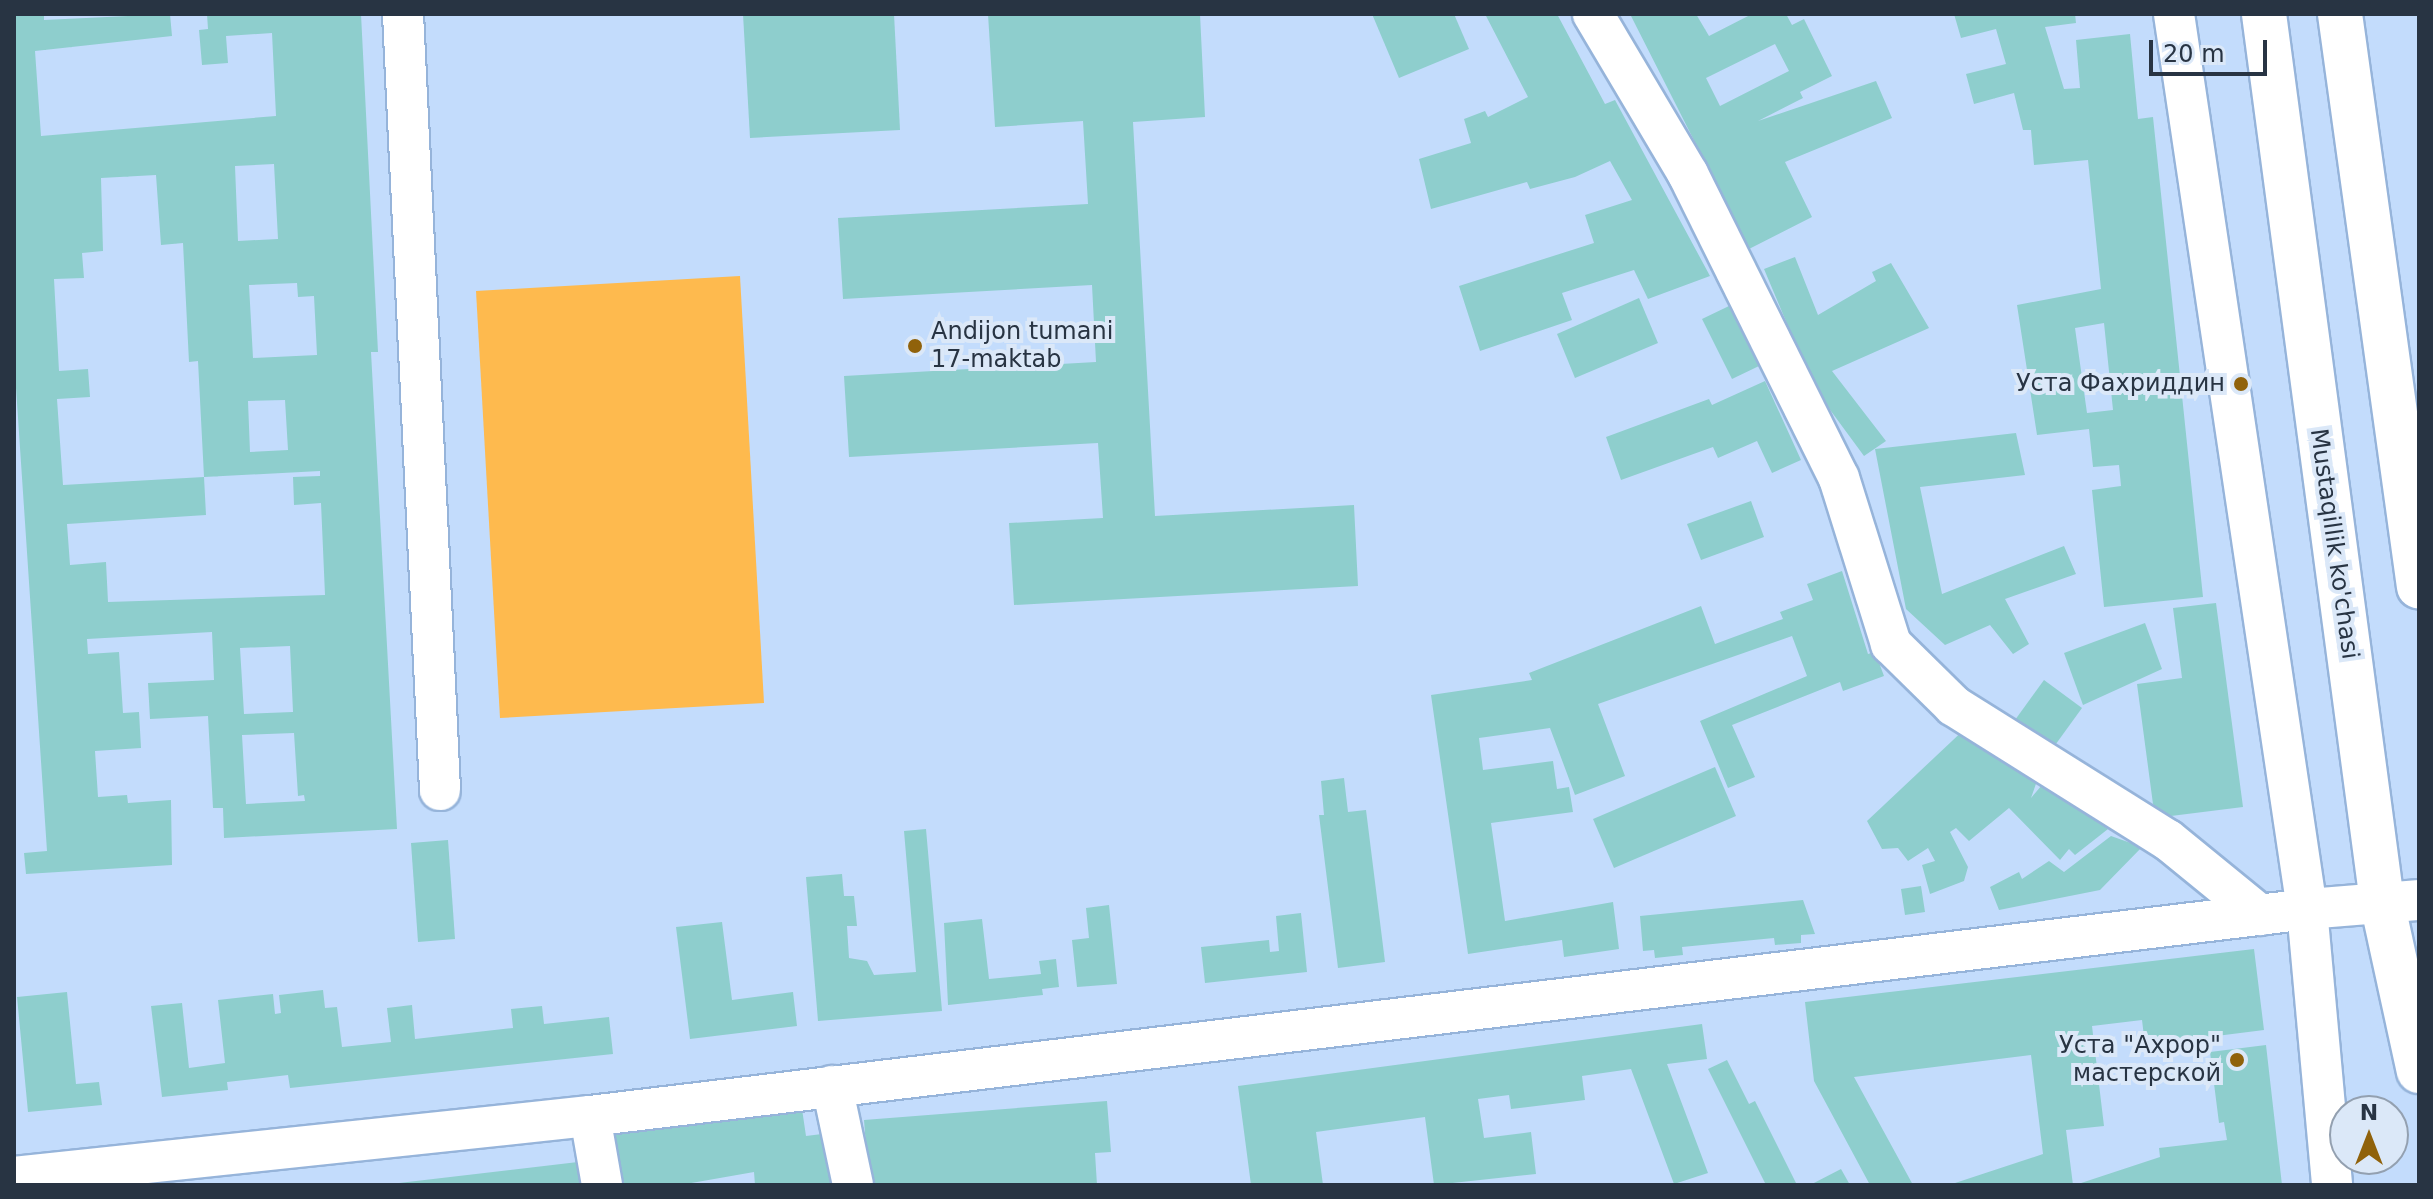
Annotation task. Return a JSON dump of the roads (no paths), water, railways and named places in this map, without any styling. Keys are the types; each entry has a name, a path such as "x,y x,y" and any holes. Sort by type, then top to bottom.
{"main road":[{"name":"Mustaqillik ko'chasi","path":"2264,14 2400,901 2419,1071"},
{"path":"2340,14 2419,587"}],"street":[{"path":"403,14 440,790"},
{"path":"1593,14 1688,174 1839,478 1891,644 1954,706 2168,840 2260,915"},
{"path":"2174,14 2307,909 2332,1185"},
{"path":"14,1177 64,1179 134,1175 832,1086 2307,909 2400,901"},
{"path":"832,1086 853,1185"},
{"path":"590,1116 602,1185"}],"place":[{"name":"Andijon tumani 17-maktab","path":"915,346"},
{"name":"Уста Фахриддин","path":"2241,384"},
{"name":"Уста \"Ахрор\" мастерской","path":"2237,1060"}]}
